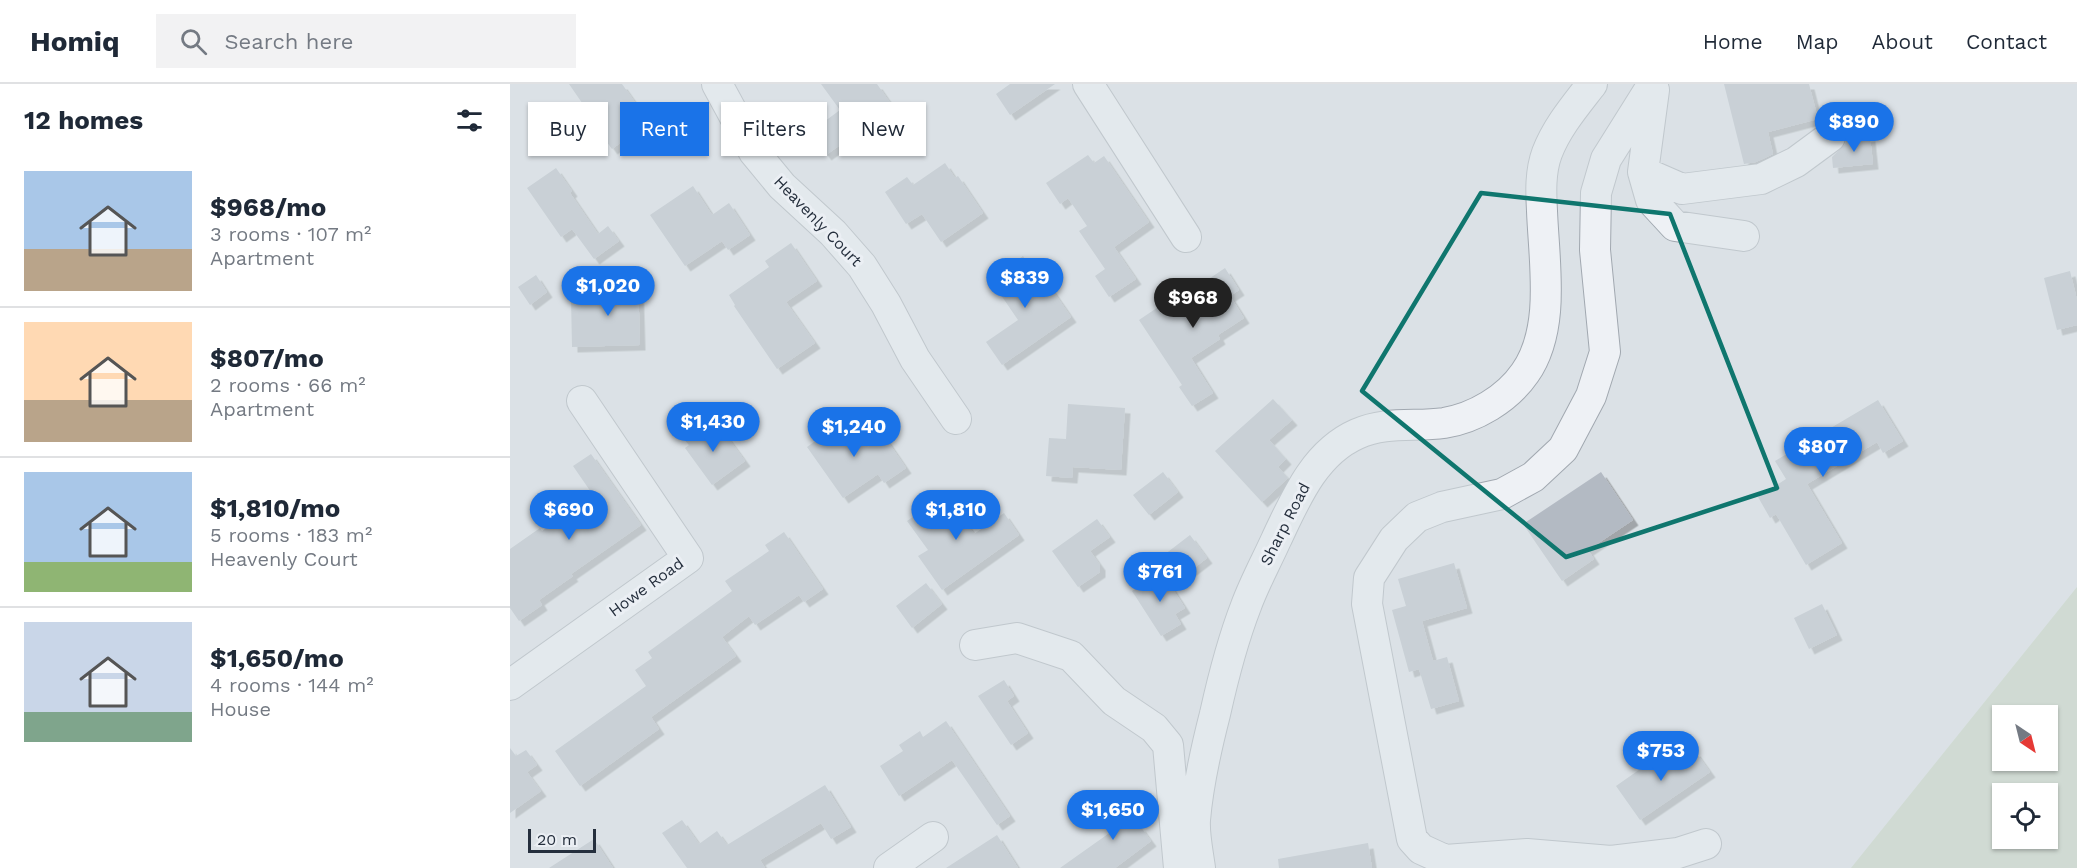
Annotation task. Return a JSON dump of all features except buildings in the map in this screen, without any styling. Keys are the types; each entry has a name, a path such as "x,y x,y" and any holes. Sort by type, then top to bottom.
{"street":[{"name":"Heavenly Court","path":"717,84 754,152 782,186 833,233 862,266 886,304 915,359 956,419"},
{"path":"1088,84 1186,237"},
{"name":"Sharp Road","path":"1200,868 1196,812 1203,762 1228,658 1246,604 1298,495 1315,468 1336,448 1357,434 1386,425 1444,423 1466,416 1490,406 1509,391 1525,373 1539,348 1546,315 1541,188 1547,154 1564,120 1592,84"},
{"path":"1654,84 1643,172 1651,200 1675,226 1744,236"},
{"path":"1654,84 1606,159 1596,193 1595,250 1605,352 1592,396 1563,449 1533,477 1502,494 1442,507 1417,517 1394,539 1369,578 1367,604 1412,839 1421,849 1445,860 1527,854 1611,861 1678,852 1706,844"},
{"path":"1643,172 1682,189 1761,179 1796,162 1830,137"},
{"name":"Howe Road","path":"510,685 688,558 582,401"},
{"path":"975,645 1017,638 1071,656 1114,701 1154,728 1168,745"},
{"path":"1170,714 1168,745 1179,868"},
{"path":"889,868 933,837"}],"highlighted area":[{"path":"1481,193 1670,214 1777,488 1566,557 1362,391"}],"green space":[{"path":"2077,587 2077,868 1851,868"}]}
